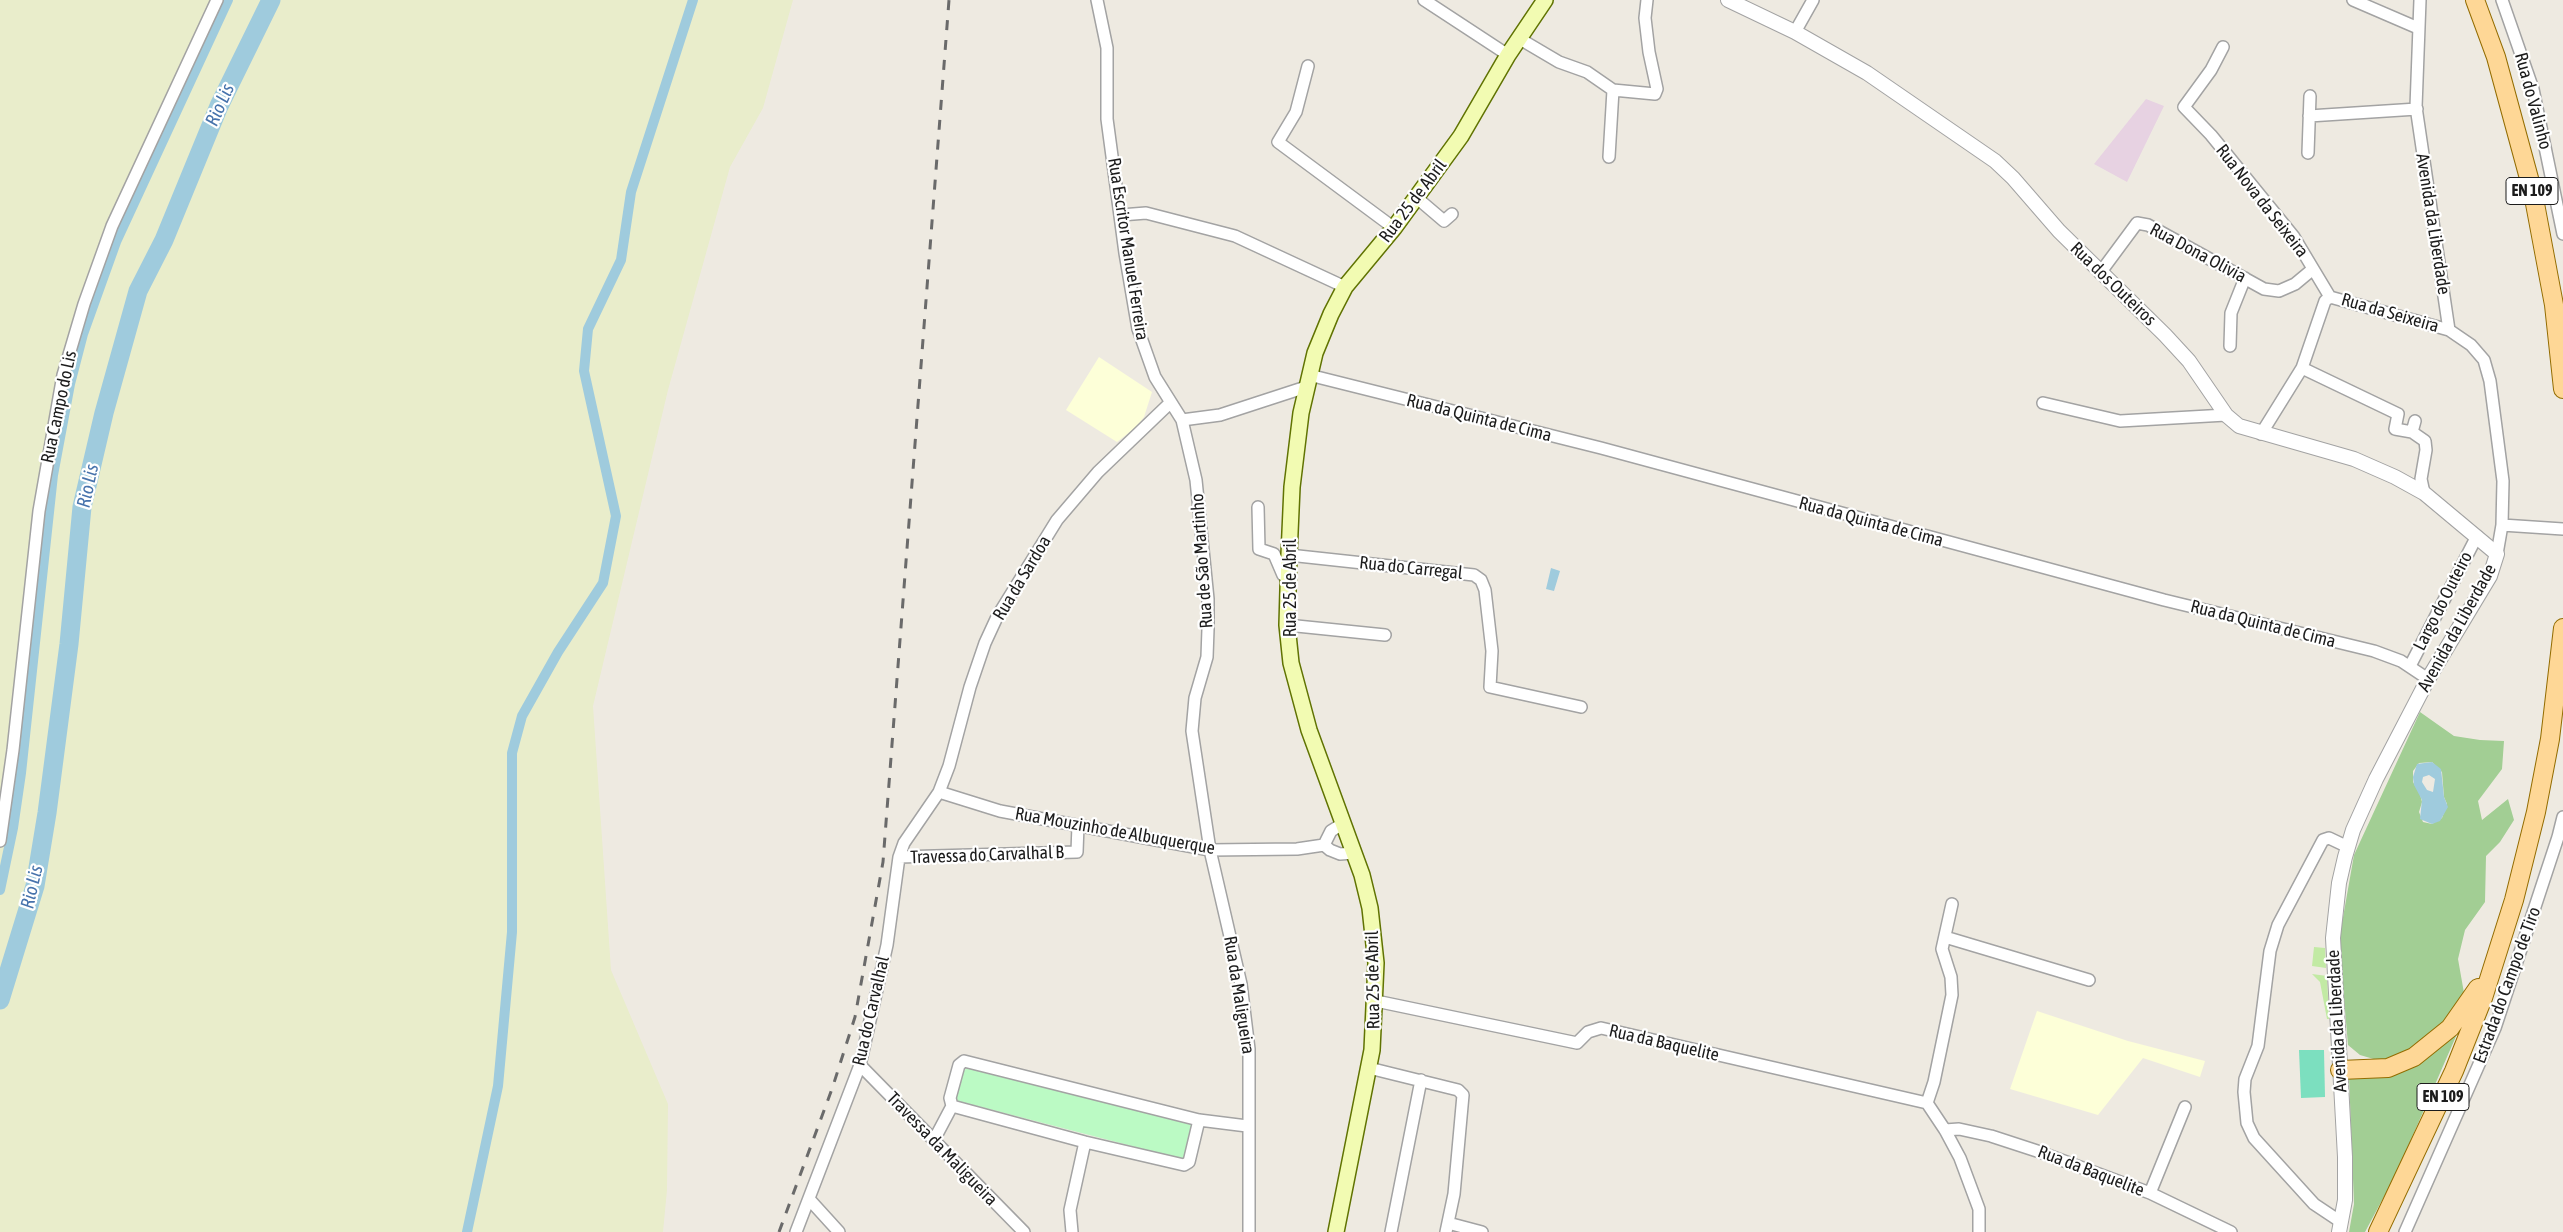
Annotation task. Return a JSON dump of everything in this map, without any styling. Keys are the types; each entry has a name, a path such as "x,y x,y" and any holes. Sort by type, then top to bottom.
{"main road":[{"name":"Rua 25 de Abril","path":"1336,1232 1369,1068 1376,1001 1376,963 1370,908 1344,823 1294,681 1288,625 1288,577 1295,458 1307,381 1331,314 1345,286 1394,228 1462,136 1508,55 1545,0"},
{"name":"EN 109","path":"2475,0 2498,66 2533,193 2554,305 2563,388"},
{"name":"EN 109","path":"2378,1232 2454,1072 2496,957 2521,872 2543,779 2556,700 2563,628"},
{"path":"2340,1070 2388,1068 2401,1064 2426,1049 2450,1028 2468,1005 2496,957"}],"street":[{"name":"Rua Campo do Lis","path":"0,840 10,776 39,511 63,375 84,304 112,226 217,0"},
{"name":"Rua Escritor Manuel Ferreira","path":"1097,0 1107,48 1107,119 1138,329 1155,378 1182,420"},
{"path":"1424,0 1508,55"},
{"path":"1520,39 1559,62 1587,72 1613,90 1655,94 1657,89 1649,52 1645,18 1646,0"},
{"name":"Rua dos Outeiros","path":"1728,0 1795,32 1893,90 1995,161 2100,274 2182,354 2226,415 2238,426 2354,459 2388,473 2424,493 2497,554"},
{"path":"1795,32 1813,0"},
{"path":"2354,0 2418,28"},
{"name":"Avenida da Liberdade","path":"2340,1227 2346,1178 2333,938 2339,883 2348,847 2376,779 2428,679 2490,576 2497,554 2502,526 2502,474 2489,375 2484,360 2476,349 2449,330 2417,109 2420,0"},
{"name":"Rua do Valinho","path":"2502,0 2533,89 2563,234"},
{"name":"Rua Nova da Seixeira","path":"2223,47 2211,70 2184,107 2211,135 2294,237 2330,297"},
{"path":"1308,66 1296,112 1278,142 1394,228"},
{"path":"1609,157 1613,90"},
{"path":"2308,153 2310,96"},
{"path":"2309,116 2417,109"},
{"path":"1417,198 1444,222 1452,214"},
{"path":"1121,215 1146,214 1234,236 1345,286"},
{"name":"Rua Dona Olivia","path":"2100,274 2137,223 2141,223 2264,289 2279,291 2295,284 2314,269"},
{"path":"2230,346 2231,313 2245,278"},
{"path":"2261,434 2302,368 2325,301 2330,297"},
{"name":"Rua da Seixeira","path":"2330,297 2449,330"},
{"path":"2302,368 2398,414 2395,429 2413,427 2425,441 2426,450 2421,479 2424,493"},
{"path":"1182,420 1220,415 1307,381"},
{"name":"Rua da Quinta de Cima","path":"1307,381 1601,448 2164,600 2374,651 2410,666 2428,679"},
{"name":"Rua da Sardoa","path":"939,792 949,766 975,670 997,617 1011,592 1038,549 1073,500 1121,449 1170,403"},
{"path":"2043,403 2120,421 2226,415"},
{"name":"Rua de São Martinho","path":"1182,420 1196,480 1208,599 1207,657 1195,698 1192,731 1210,850"},
{"path":"1258,506 1259,549 1274,554 1282,575 1288,577"},
{"path":"2502,526 2563,529"},
{"name":"Largo do Outeiro","path":"2410,666 2477,536"},
{"name":"Rua do Carregal","path":"1289,555 1474,575 1481,580 1485,590 1492,651 1490,692 1581,707"},
{"path":"1288,625 1384,635"},
{"name":"Rua Mouzinho de Albuquerque","path":"939,792 1000,811 1210,850 1297,849 1324,845 1340,854 1354,853"},
{"name":"Rua do Carvalhal","path":"796,1232 860,1065 887,946 899,857 904,843 939,792"},
{"name":"Estrada do Campo de Tiro","path":"2405,1232 2495,1028 2563,817"},
{"path":"1324,845 1331,831 1344,823"},
{"name":"Travessa do Carvalhal B","path":"899,857 1078,852 1078,825"},
{"path":"2340,1227 2314,1204 2254,1138 2247,1123 2244,1092 2245,1079 2258,1046 2270,951 2278,925 2322,840 2329,838 2348,847"},
{"name":"Rua da Maligueira","path":"1210,850 1240,984 1249,1049 1247,1126 1248,1232"},
{"path":"1952,904 1942,949 1951,977 1952,995 1934,1082 1926,1103 1945,1130 1960,1158 1979,1209 1979,1232"},
{"path":"1945,937 2089,980"},
{"name":"Rua da Baquelite","path":"1376,1001 1577,1043 1588,1032 1601,1028 1926,1103"},
{"path":"934,1140 952,1106 950,1098 959,1065 964,1061 1199,1120 1247,1126"},
{"name":"Travessa da Maligueira","path":"860,1065 1024,1232"},
{"path":"1369,1068 1458,1090 1463,1095 1454,1194 1447,1227 1482,1232"},
{"path":"1391,1232 1421,1080"},
{"path":"952,1106 1085,1142 1187,1165 1199,1120"},
{"path":"2150,1193 2185,1107"},
{"name":"Rua da Baquelite","path":"1945,1130 1959,1129 1991,1136 2150,1193 2231,1232"},
{"path":"1072,1232 1070,1210 1085,1142"},
{"path":"809,1199 839,1232"}],"shaded area":[{"path":"0,0 793,0 763,108 730,167 668,390 593,706 611,970 668,1104 667,1190 663,1232 0,1232"},
{"path":"2146,99 2164,106 2127,182 2094,164"},
{"path":"1099,357 1152,392 1144,417 1136,427 1117,442 1066,410"},
{"path":"2037,1011 2128,1041 2205,1061 2200,1077 2143,1058 2098,1115 2010,1089"}],"green space":[{"path":"2420,712 2454,736 2504,741 2502,769 2478,801 2482,820 2508,799 2514,820 2500,842 2486,856 2485,902 2465,930 2458,959 2464,993 2436,1032 2416,1048 2387,1059 2377,1060 2360,1055 2348,1045 2339,940 2354,855","holes":["2432,762 2442,772 2444,797 2447,804 2442,818 2432,824 2423,822 2419,812 2422,802 2413,782 2413,771 2419,763"]},
{"path":"2314,947 2325,948 2326,968 2312,966"},
{"path":"2312,974 2327,976 2329,1019 2327,1019 2320,982"},
{"path":"2457,1034 2396,1174 2365,1232 2349,1232 2354,1204 2349,1077 2424,1058"},
{"path":"2299,1050 2324,1050 2325,1097 2301,1098"},
{"path":"970,1066 1191,1124 1194,1126 1185,1157 1182,1159 958,1101 956,1095 963,1071"}],"water":[{"path":"1551,568 1560,571 1554,591 1546,589"},
{"path":"2432,762 2441,769 2444,797 2448,807 2440,821 2432,824 2420,819 2422,800 2414,785 2413,777 2417,764","holes":["2429,775 2435,779 2433,792 2427,790 2422,782 2423,777"]}],"waterway":[{"path":"0,890 13,828 21,773 53,475 70,384 83,334 116,242 228,0"},
{"name":"Rio Lis","path":"0,1000 35,886 47,813 69,644 82,507 104,413 138,291 164,240 219,106 271,0"},
{"path":"467,1232 498,1086 512,932 512,753 522,716 558,652 603,583 616,516 584,371 588,329 621,260 631,192 693,0"}],"railway":[{"path":"779,1232 832,1089 855,1017 883,862 949,0"}]}
